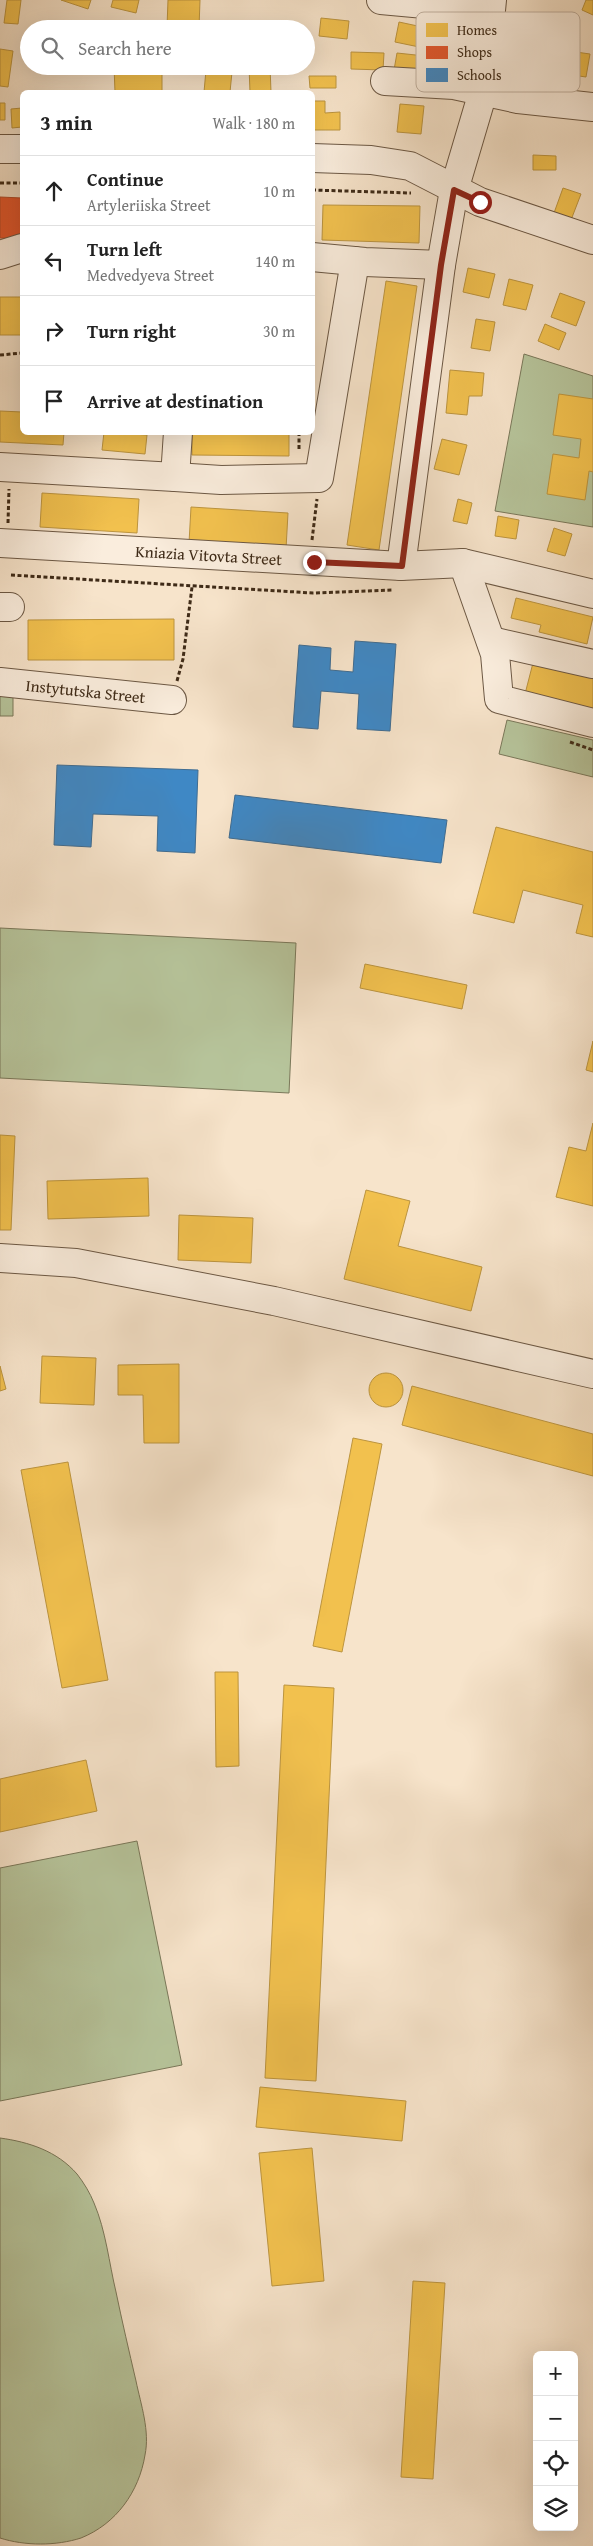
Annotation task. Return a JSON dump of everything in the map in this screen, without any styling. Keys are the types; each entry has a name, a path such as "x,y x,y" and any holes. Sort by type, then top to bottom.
{"street":[{"path":"381,0 491,5"},
{"path":"385,81 416,83"},
{"path":"400,578 441,265 454,190 483,92 593,107"},
{"path":"0,149 20,149"},
{"path":"315,158 371,160 410,166 480,202 593,240"},
{"path":"0,255 20,249"},
{"path":"315,257 441,265"},
{"path":"5,467 221,480 319,478 322,400 355,261"},
{"path":"175,477 178,435"},
{"name":"Kniazia Vitovta Street","path":"4,536 310,562 400,578 463,563 593,594"},
{"path":"463,563 495,654 499,699 593,723"},
{"path":"491,642 593,664"},
{"name":"Instytutska Street","path":"0,682 172,700"},
{"path":"0,1258 76,1263 274,1301 593,1374"}],"path":[{"path":"0,182 20,183"},
{"path":"0,355 20,353"},
{"path":"4,536 5,467"},
{"path":"310,562 319,478"},
{"path":"11,575 313,593 400,578"},
{"path":"172,700 183,659 192,586"}],"green space":[{"path":"524,354 593,376 593,527 495,511"},
{"path":"0,692 13,693 13,716 0,716"},
{"path":"507,720 593,740 593,777 499,754"},
{"path":"0,928 296,943 289,1093 0,1078"},
{"path":"137,1841 182,2065 0,2101 0,1868"},
{"path":"0,2138 32,2145 61,2159 77,2174 91,2196 104,2236 144,2418 145,2455 142,2469 131,2494 124,2505 105,2524 94,2532 71,2541 51,2544 30,2544 0,2538"}],"building: Homes":[{"path":"7,0 21,0 18,24 4,23"},
{"path":"61,0 91,0 88,9"},
{"path":"113,0 139,0 136,13 111,7"},
{"path":"168,0 200,0 199,20 167,20"},
{"path":"586,0 593,0 593,15 582,10"},
{"path":"321,18 349,21 347,39 319,36"},
{"path":"399,22 416,26 416,46 395,42"},
{"path":"0,49 13,51 8,87 0,86"},
{"path":"351,52 384,53 383,70 351,69"},
{"path":"397,53 416,55 416,72 394,70"},
{"path":"580,53 590,54 586,77 580,76"},
{"path":"114,75 162,75 162,90 115,90"},
{"path":"206,75 232,75 230,90 204,90"},
{"path":"249,75 270,75 271,90 250,90"},
{"path":"309,76 336,76 336,88 310,88"},
{"path":"315,101 325,101 325,113 340,112 340,130 315,130"},
{"path":"0,103 5,103 5,120 0,120"},
{"path":"400,104 424,106 421,134 397,132"},
{"path":"20,108 20,127 12,128 11,109"},
{"path":"533,155 556,156 556,170 533,170"},
{"path":"563,188 581,194 571,220 554,213"},
{"path":"323,205 420,206 419,243 322,240"},
{"path":"468,268 495,274 489,298 463,292"},
{"path":"509,279 533,285 526,310 503,305"},
{"path":"386,281 417,286 379,550 347,545"},
{"path":"560,293 585,302 576,326 551,317"},
{"path":"0,297 20,297 20,335 0,335"},
{"path":"476,319 495,322 490,351 471,348"},
{"path":"545,324 566,333 559,350 538,341"},
{"path":"450,370 484,373 482,396 469,396 467,415 446,413"},
{"path":"559,394 593,399 593,472 589,471 585,500 547,494 553,454 579,458 581,439 553,435"},
{"path":"0,411 20,412 20,435 64,435 63,445 0,442"},
{"path":"104,435 147,435 145,454 102,450"},
{"path":"192,435 289,435 289,456 192,455"},
{"path":"442,439 467,445 459,475 434,469"},
{"path":"42,493 139,499 137,533 40,527"},
{"path":"458,499 472,503 467,524 453,521"},
{"path":"191,507 288,513 286,549 189,543"},
{"path":"498,516 519,520 516,539 495,536"},
{"path":"554,528 572,534 565,556 547,551"},
{"path":"516,598 593,617 587,644 539,632 541,625 511,618"},
{"path":"174,619 174,660 28,660 28,620"},
{"path":"534,659 593,675 593,712 525,694"},
{"path":"496,827 593,852 593,937 576,933 583,905 523,890 514,923 473,913"},
{"path":"365,964 467,985 462,1009 360,988"},
{"path":"593,1041 593,1072 586,1070"},
{"path":"593,1123 593,1206 556,1197 569,1147 586,1151"},
{"path":"0,1135 15,1136 11,1230 0,1230"},
{"path":"148,1178 149,1216 48,1219 47,1181"},
{"path":"366,1190 410,1201 398,1246 482,1267 471,1311 344,1279"},
{"path":"179,1215 253,1218 251,1263 178,1260"},
{"path":"42,1356 96,1358 94,1405 40,1403"},
{"path":"179,1364 179,1443 144,1443 143,1395 118,1395 118,1365"},
{"path":"0,1366 6,1389 0,1391"},
{"path":"386,1373 398,1378 403,1390 398,1402 386,1407 374,1402 369,1390 374,1378"},
{"path":"412,1386 593,1434 593,1476 402,1425"},
{"path":"353,1438 382,1444 342,1652 313,1646"},
{"path":"68,1462 108,1680 62,1688 21,1470"},
{"path":"215,1672 238,1672 239,1766 216,1767"},
{"path":"284,1685 334,1688 316,2081 265,2078"},
{"path":"86,1760 97,1811 0,1832 0,1779"},
{"path":"260,2087 406,2101 402,2141 256,2127"},
{"path":"312,2148 324,2281 272,2286 259,2153"},
{"path":"413,2281 445,2283 433,2479 401,2477"}],"building: Shops":[{"path":"0,197 20,198 20,239 0,238"}],"building: Schools":[{"path":"355,641 396,644 390,731 357,729 359,694 321,691 318,729 293,727 299,645 331,648 330,670 353,672"},
{"path":"57,765 198,770 195,853 157,851 158,816 93,814 91,847 54,845"},
{"path":"235,795 447,820 441,863 229,838"}],"route":[{"path":"314,562 402,566 441,265 454,190 480,202"}]}
